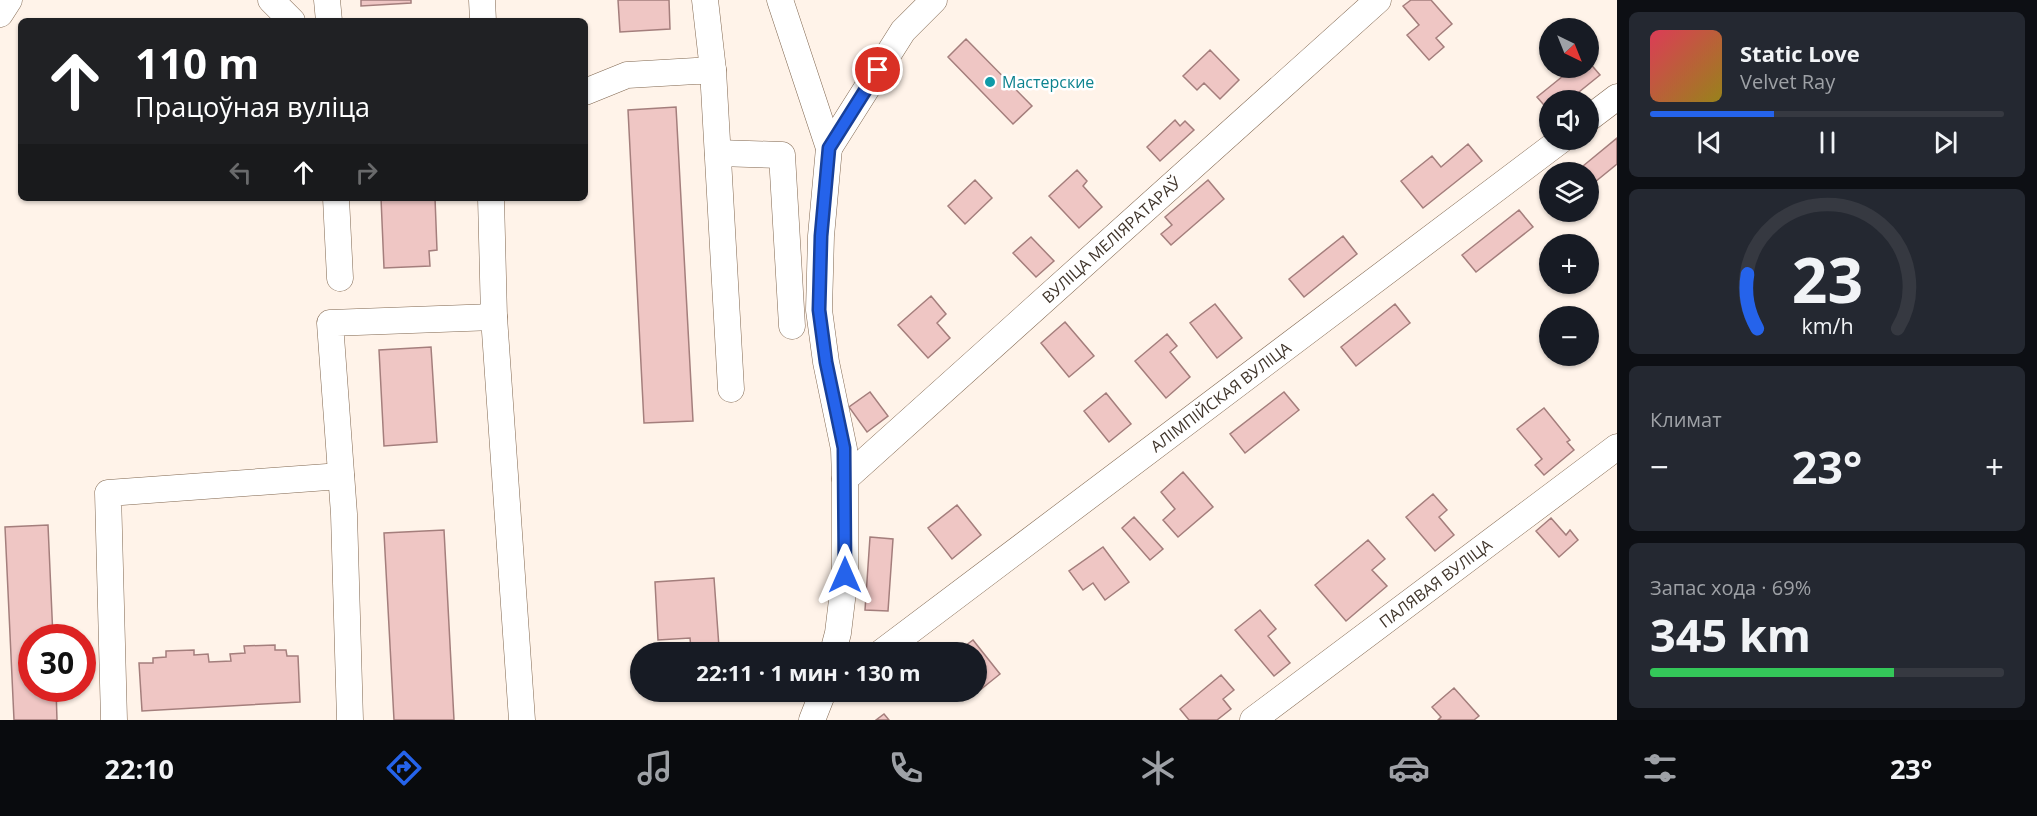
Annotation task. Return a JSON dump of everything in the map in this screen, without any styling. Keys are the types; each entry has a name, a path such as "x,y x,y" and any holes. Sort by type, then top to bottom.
{"street":[{"path":"0,14 9,0"},
{"path":"271,0 289,18"},
{"path":"327,0 329,18"},
{"path":"482,0 483,18"},
{"path":"705,0 713,70 731,389"},
{"path":"780,0 829,148 821,236 819,310 826,362 844,448 845,575 836,642"},
{"path":"829,148 903,31 934,0"},
{"name":"ВУЛІЦА МЕЛІЯРАТАРАЎ","path":"845,479 1378,0"},
{"path":"588,91 627,75 713,70"},
{"path":"1599,111 1617,97"},
{"name":"АЛІМПІЙСКАЯ ВУЛІЦА","path":"895,642 1548,150"},
{"path":"718,153 782,155 792,326"},
{"path":"336,201 340,278"},
{"path":"491,201 494,317 522,720"},
{"path":"350,720 341,476 330,323 494,317"},
{"name":"ПАЛЯВАЯ ВУЛІЦА","path":"1253,720 1617,447"},
{"path":"114,720 108,493 341,476"}],"building":[{"path":"361,0 411,0 411,3 361,6"},
{"path":"618,0 669,0 670,29 620,32"},
{"path":"1411,0 1431,0 1452,24 1436,38 1444,47 1429,60 1407,35 1419,25 1403,6"},
{"name":"Мастерские","path":"966,39 1032,106 1013,124 948,57"},
{"path":"1210,50 1239,80 1220,99 1204,83 1197,90 1183,76"},
{"path":"1561,78 1596,78 1581,90 1546,90"},
{"path":"676,107 693,421 644,423 628,110"},
{"path":"1175,120 1180,126 1185,121 1194,130 1160,161 1147,147"},
{"path":"1617,138 1617,164 1599,179 1599,162 1588,162"},
{"path":"1468,144 1482,161 1423,208 1401,181 1432,156 1441,167"},
{"path":"1077,170 1087,181 1083,186 1102,207 1079,228 1049,196"},
{"path":"975,180 992,198 965,224 948,206"},
{"path":"1208,180 1224,199 1171,245 1161,234 1172,225 1165,217"},
{"path":"381,201 435,201 437,250 429,251 430,266 384,268"},
{"path":"1519,210 1533,227 1476,272 1462,255"},
{"path":"1343,236 1357,254 1304,297 1289,279"},
{"path":"1031,237 1054,261 1036,277 1013,253"},
{"path":"931,296 946,314 937,323 950,338 928,358 898,325"},
{"path":"1215,304 1242,338 1217,358 1190,323"},
{"path":"1395,304 1410,323 1356,366 1341,347"},
{"path":"1065,322 1094,356 1069,377 1041,343"},
{"path":"1167,334 1177,346 1170,352 1190,377 1166,398 1135,361"},
{"path":"431,347 437,442 384,446 379,350"},
{"path":"870,392 888,416 867,432 849,407"},
{"path":"1284,392 1299,410 1245,453 1230,434"},
{"path":"1106,393 1131,424 1109,442 1084,411"},
{"path":"1544,408 1570,440 1567,442 1574,450 1544,475 1535,465 1542,459 1517,429"},
{"path":"1183,472 1213,507 1178,537 1163,520 1175,509 1161,492"},
{"path":"1433,494 1447,510 1439,517 1454,535 1435,551 1406,517"},
{"path":"957,505 981,535 952,559 928,528"},
{"path":"1134,517 1163,549 1150,560 1122,528"},
{"path":"1551,518 1566,535 1570,530 1578,540 1559,557 1536,531"},
{"path":"48,525 52,624 18,624 18,702 56,702 57,720 14,720 5,527"},
{"path":"444,530 454,720 394,720 384,533"},
{"path":"870,537 893,539 888,611 865,610"},
{"path":"1368,540 1385,559 1372,570 1387,586 1346,621 1315,585"},
{"path":"1103,547 1129,582 1105,600 1093,583 1083,590 1069,571"},
{"path":"714,578 719,642 690,642 690,638 658,640 655,582"},
{"path":"1260,610 1276,629 1268,636 1290,663 1274,676 1235,630"},
{"path":"275,645 275,650 286,650 287,656 298,656 300,702 142,711 139,663 153,663 153,658 166,657 166,651 194,650 194,655 208,654 209,662 231,661 230,654 245,653 244,646"},
{"path":"987,658 1000,674 987,684"},
{"path":"1221,675 1234,690 1223,699 1231,709 1217,720 1189,720 1180,709"},
{"path":"1454,688 1479,716 1474,720 1438,720 1441,717 1432,707"},
{"path":"884,714 889,720 876,720"}],"place":[{"name":"Мастерские","path":"990,82"}],"route":[{"path":"845,575 844,448 826,362 819,310 821,236 829,148 878,70"}]}
